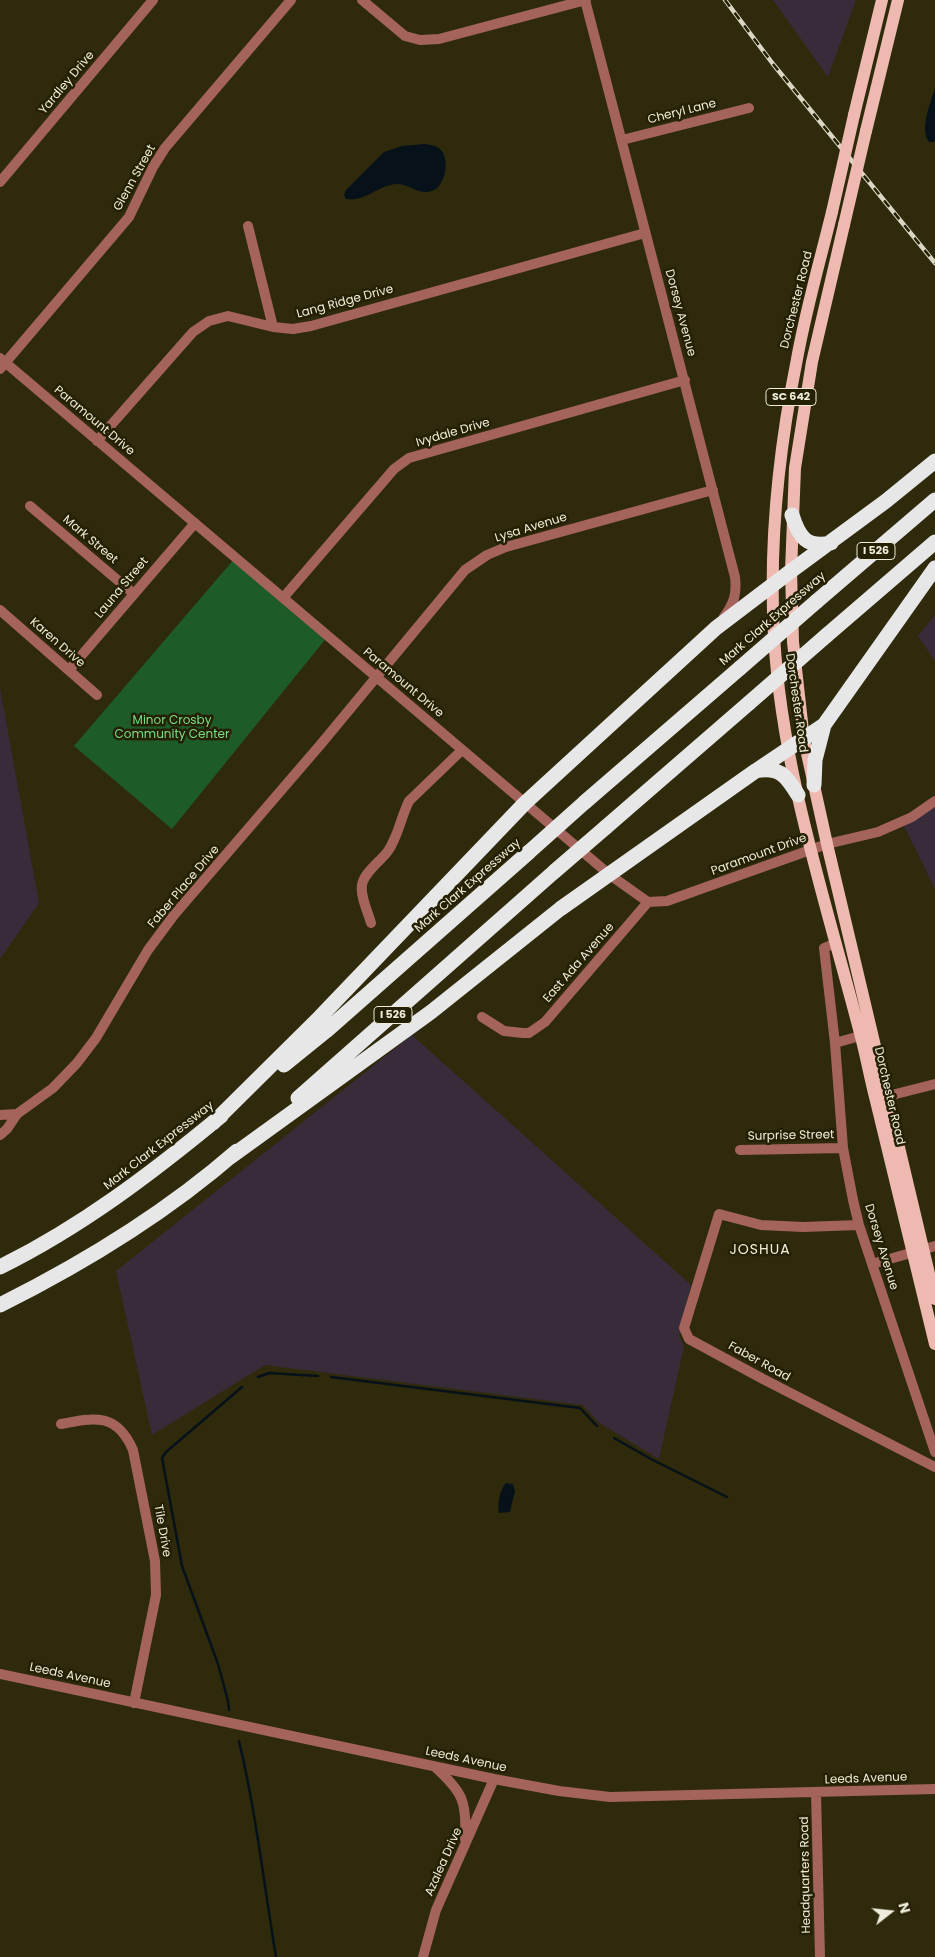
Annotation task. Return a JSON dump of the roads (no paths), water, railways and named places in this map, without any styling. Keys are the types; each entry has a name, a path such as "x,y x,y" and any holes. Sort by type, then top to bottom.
{"highway":[{"path":"213,1123 320,1017 525,803 716,628 886,502 935,461"},
{"name":"Mark Clark Expressway","path":"0,1267 67,1230 111,1202 152,1172 326,1031 585,802 935,500"},
{"path":"792,515 796,529 807,541 820,545 832,542"},
{"name":"I 526","path":"0,1305 87,1258 154,1214 230,1158 606,827 935,542"},
{"path":"230,1158 431,1012 560,909 754,772 824,726 935,568"},
{"path":"814,785 816,760 824,726"},
{"path":"754,772 767,769 776,770 790,782 798,794"}],"main road":[{"name":"Dorchester Road","path":"866,1034 836,943 810,850 788,749 781,708 774,637 773,585 775,517 780,466 797,359 882,0"},
{"name":"Dorchester Road","path":"898,0 812,362 795,468 791,571 793,642 804,740 866,1034 881,1098 924,1250 935,1298"},
{"name":"Dorchester Road","path":"924,1250 935,1344"}],"street":[{"name":"Yardley Drive","path":"0,182 153,0"},
{"name":"Glenn Street","path":"2,363 129,217 165,148 291,0"},
{"path":"362,0 404,36 420,40 438,39 586,0"},
{"name":"Dorsey Avenue","path":"586,0 735,577 735,601 716,628"},
{"name":"Cheryl Lane","path":"622,140 749,108"},
{"path":"248,226 273,327"},
{"name":"Lang Ridge Drive","path":"97,441 193,332 209,321 228,316 273,327 292,329 311,326 646,233"},
{"name":"Paramount Drive","path":"2,363 195,523 610,875 648,902 667,901 826,844 880,832 920,812 935,801"},
{"name":"Ivydale Drive","path":"283,598 394,470 409,458 684,380"},
{"name":"Lysa Avenue","path":"376,676 465,570 487,555 506,547 713,490"},
{"name":"Mark Street","path":"30,506 134,594"},
{"name":"Launa Street","path":"70,670 195,523"},
{"name":"Karen Drive","path":"0,610 97,695"},
{"name":"Faber Place Drive","path":"0,1135 7,1129 17,1114 52,1088 77,1063 96,1038 148,950 174,915 321,744 376,676"},
{"path":"371,923 362,884 366,876 392,846 403,812 409,801 462,750"},
{"name":"East Ada Avenue","path":"482,1017 504,1031 530,1033 545,1022 648,902"},
{"name":"Dorsey Avenue","path":"836,943 824,948 836,1043 842,1148 859,1225 935,1452"},
{"path":"836,1043 866,1034"},
{"path":"881,1098 935,1084"},
{"path":"0,1115 17,1114"},
{"name":"Surprise Street","path":"740,1150 842,1148"},
{"name":"Faber Road","path":"859,1225 803,1227 760,1225 719,1214 684,1328 689,1339 935,1467"},
{"path":"872,1264 924,1250"},
{"name":"Tile Drive","path":"61,1424 86,1419 104,1421 118,1426 133,1450 155,1561 156,1595 134,1703"},
{"name":"Leeds Avenue","path":"0,1674 434,1767 559,1791 610,1797 935,1789"},
{"path":"434,1767 450,1781 462,1798 466,1826 464,1846"},
{"name":"Azalea Drive","path":"423,1957 436,1910 494,1779"},
{"name":"Headquarters Road","path":"816,1793 820,1957"}],"waterway":[{"path":"258,1377 269,1373 318,1376"},
{"path":"331,1377 580,1408 597,1426"},
{"path":"229,1710 218,1664 182,1566 162,1458 166,1452 242,1387"},
{"path":"614,1438 727,1497"},
{"path":"239,1741 255,1822 276,1957"}],"railway":[{"path":"725,0 773,64 935,263"}],"district":[{"name":"JOSHUA","path":"760,1250"}],"park label":[{"name":"Minor Crosby Community Center","path":"172,728"}]}
